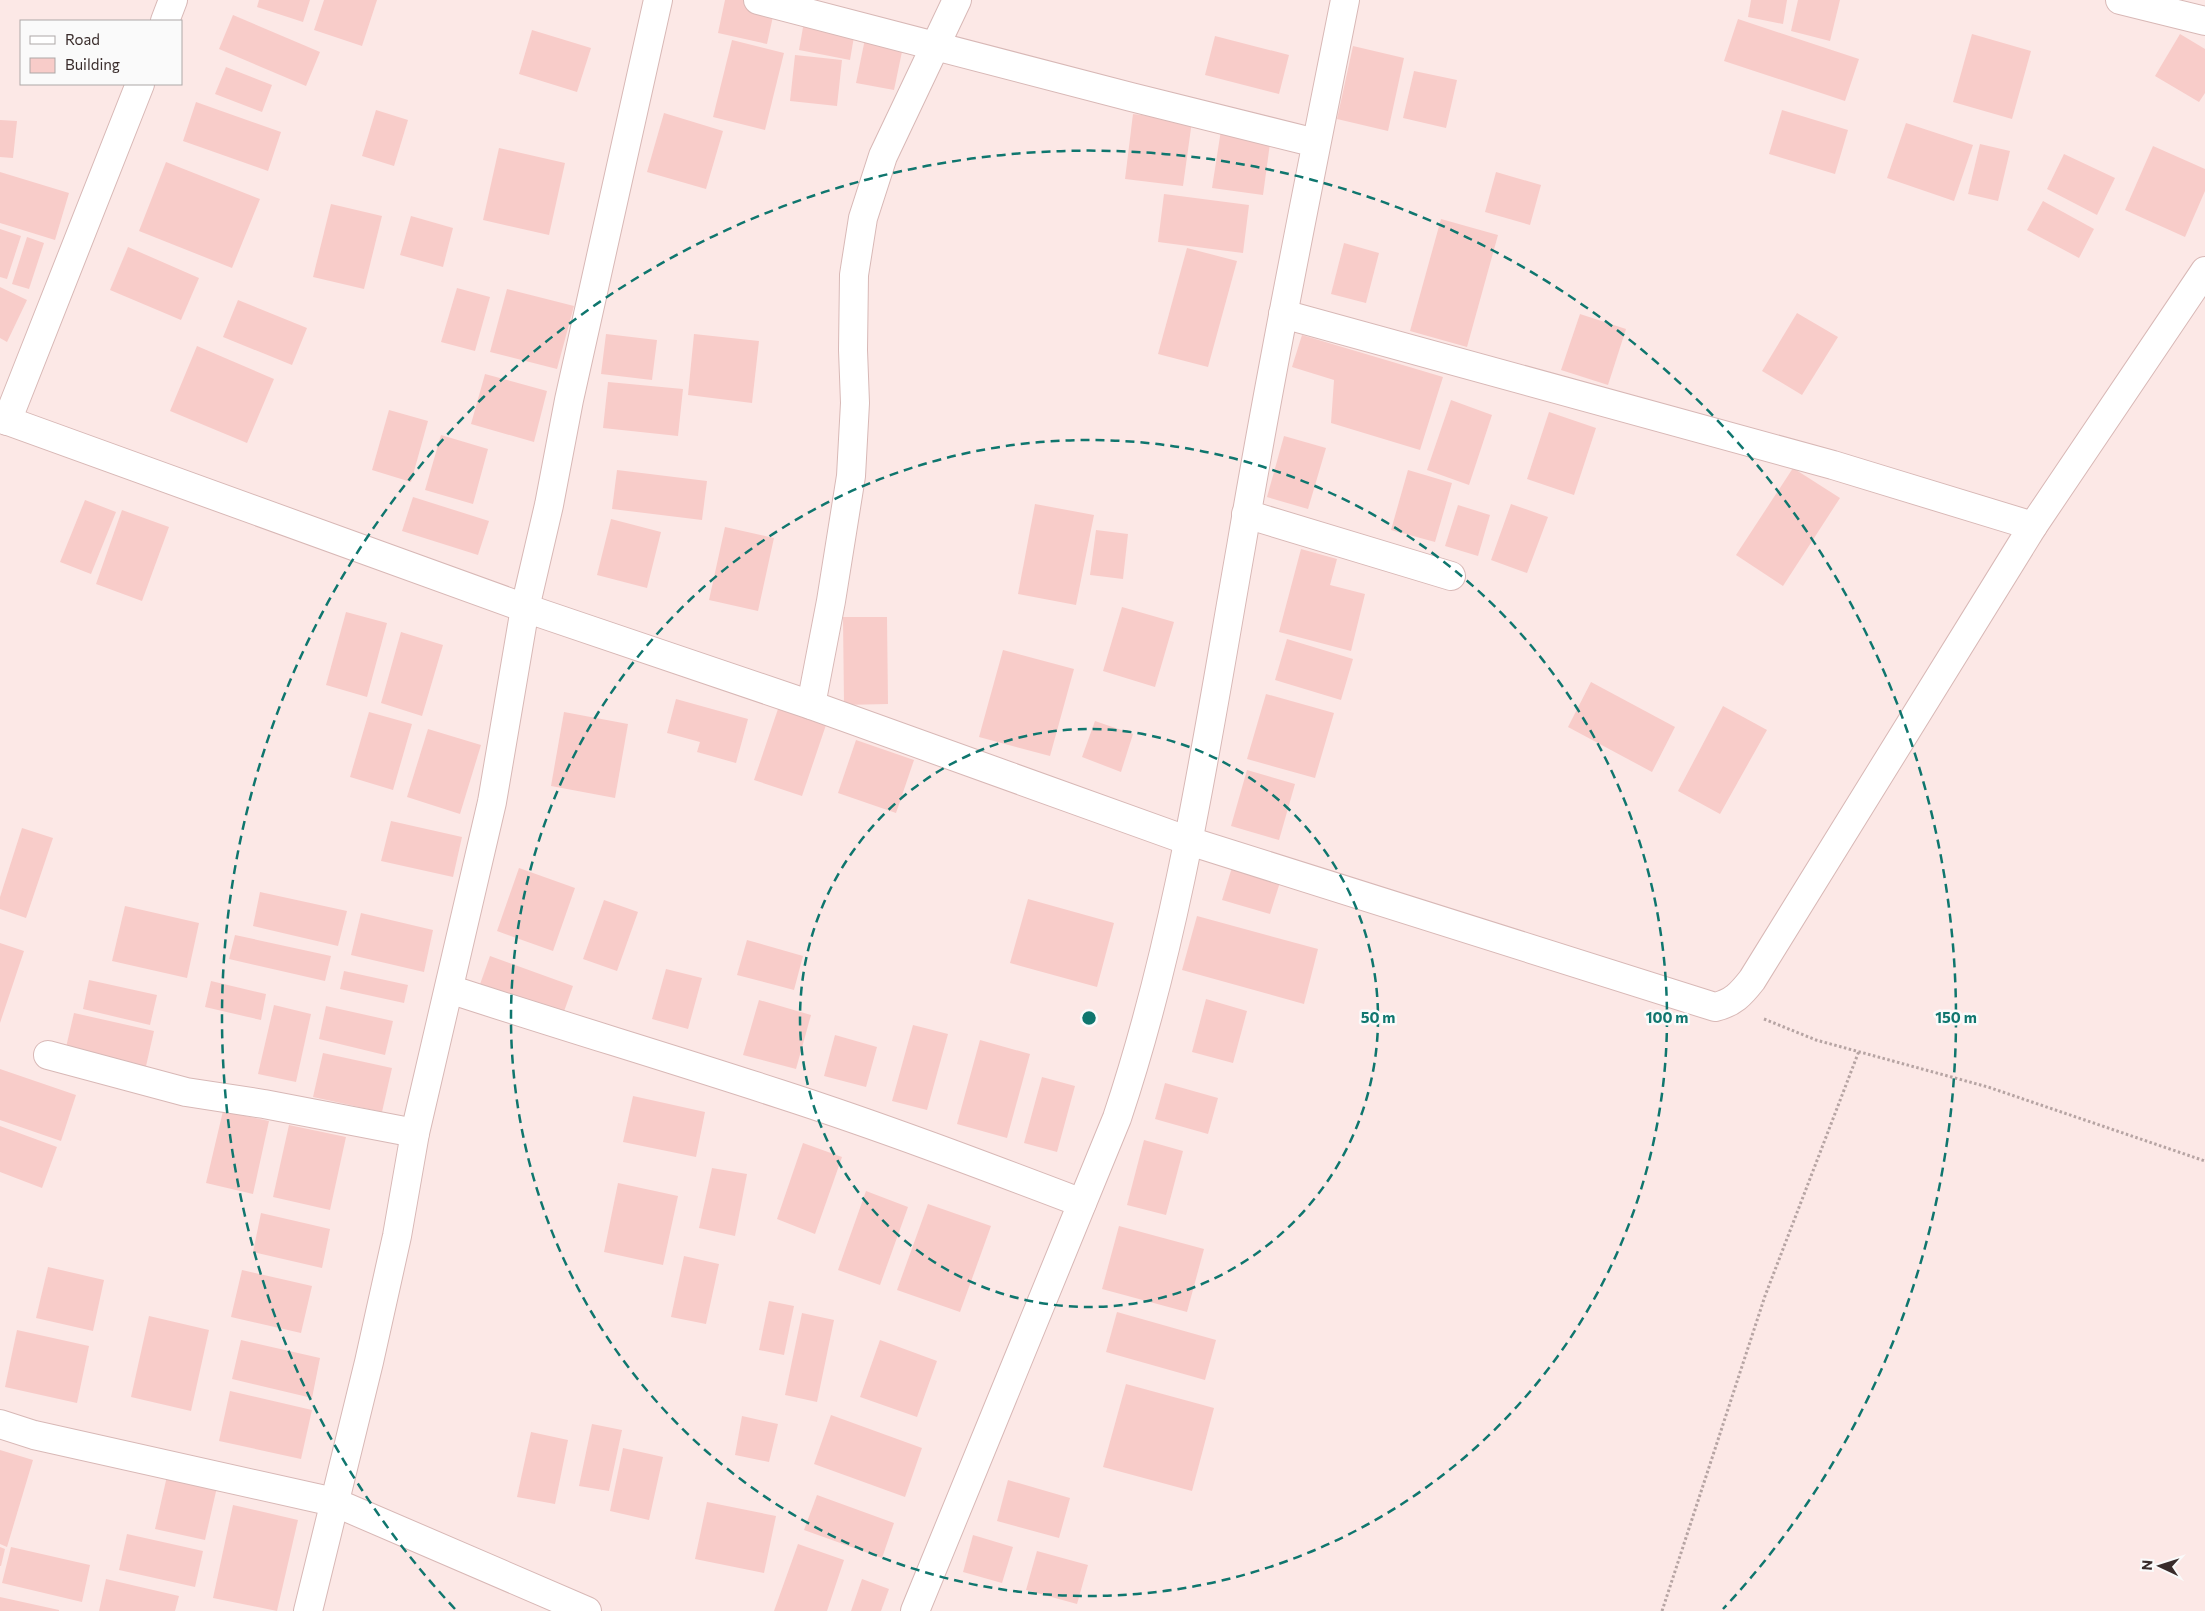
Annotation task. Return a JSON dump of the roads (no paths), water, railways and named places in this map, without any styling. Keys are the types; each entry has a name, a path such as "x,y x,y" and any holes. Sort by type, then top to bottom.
{"street":[{"path":"165,20 173,0"},
{"path":"308,1611 370,1362 397,1236 415,1133 492,802 525,608 658,0"},
{"path":"758,0 1316,143"},
{"path":"811,705 831,601 851,476 855,403 853,350 854,275 863,218 883,156 934,45 958,0"},
{"path":"915,1611 1117,1118 1132,1072 1189,841 1246,514 1344,0"},
{"path":"2120,0 2205,21"},
{"path":"140,85 3,420 525,608 811,705 1189,841 1706,1006 1715,1007 1726,1004 1740,996 1752,980 2033,526 2205,271"},
{"path":"1283,314 1833,465 2033,526"},
{"path":"1246,514 1451,576"},
{"path":"449,989 780,1094 924,1143 1082,1203"},
{"path":"48,1055 186,1092 264,1104 415,1133"},
{"path":"0,1424 34,1435 334,1502 587,1611"}]}
